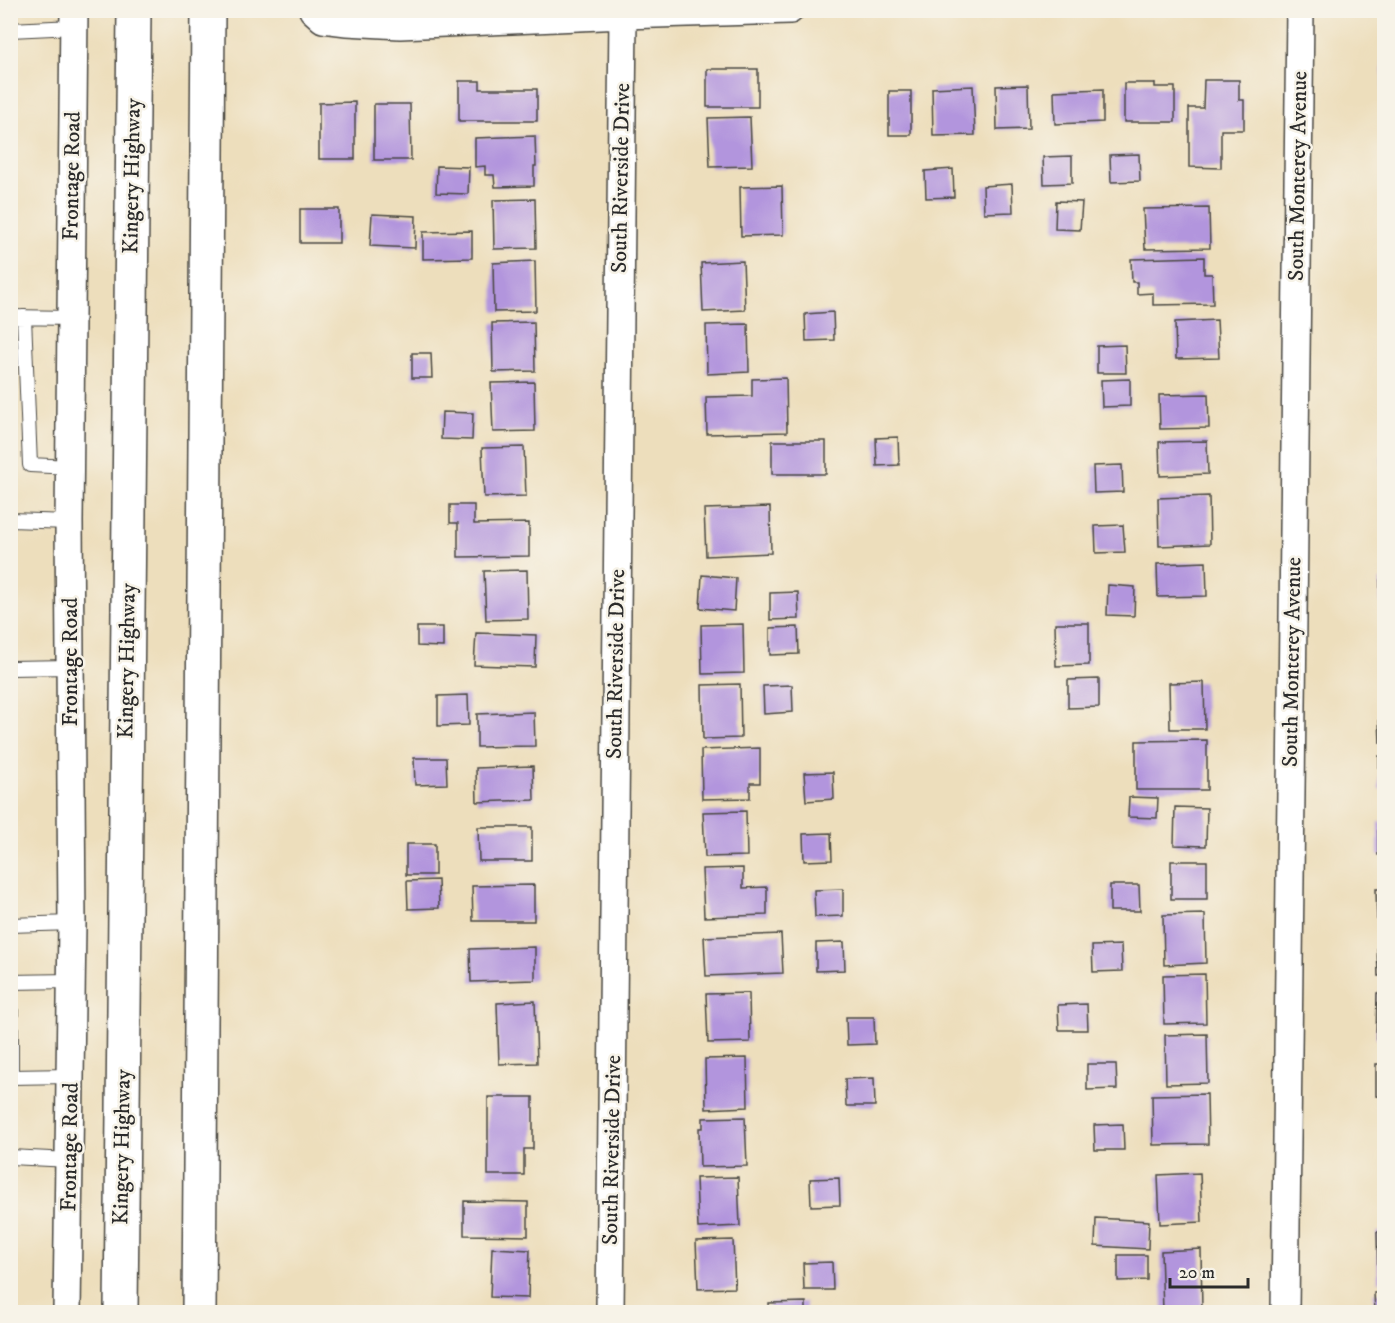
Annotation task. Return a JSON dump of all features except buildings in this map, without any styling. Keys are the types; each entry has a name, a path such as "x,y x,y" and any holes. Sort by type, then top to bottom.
{"highway":[{"name":"Kingery Highway","path":"121,1312 134,10"},
{"path":"198,1312 208,10"}],"street":[{"path":"313,10 323,18 347,22 400,25 790,10"},
{"name":"South Monterey Avenue","path":"1285,1312 1300,10"},
{"name":"South Riverside Drive","path":"610,1312 623,15"},
{"name":"Frontage Road","path":"67,1312 72,923 69,522 74,19"}],"lane":[{"path":"10,30 74,19"},
{"path":"70,467 30,465 17,317 71,318"},
{"path":"10,520 69,522"},
{"path":"10,668 71,667"},
{"path":"10,925 72,923"},
{"path":"70,1076 11,1077 11,982 71,981"},
{"path":"10,1157 70,1160"}]}
